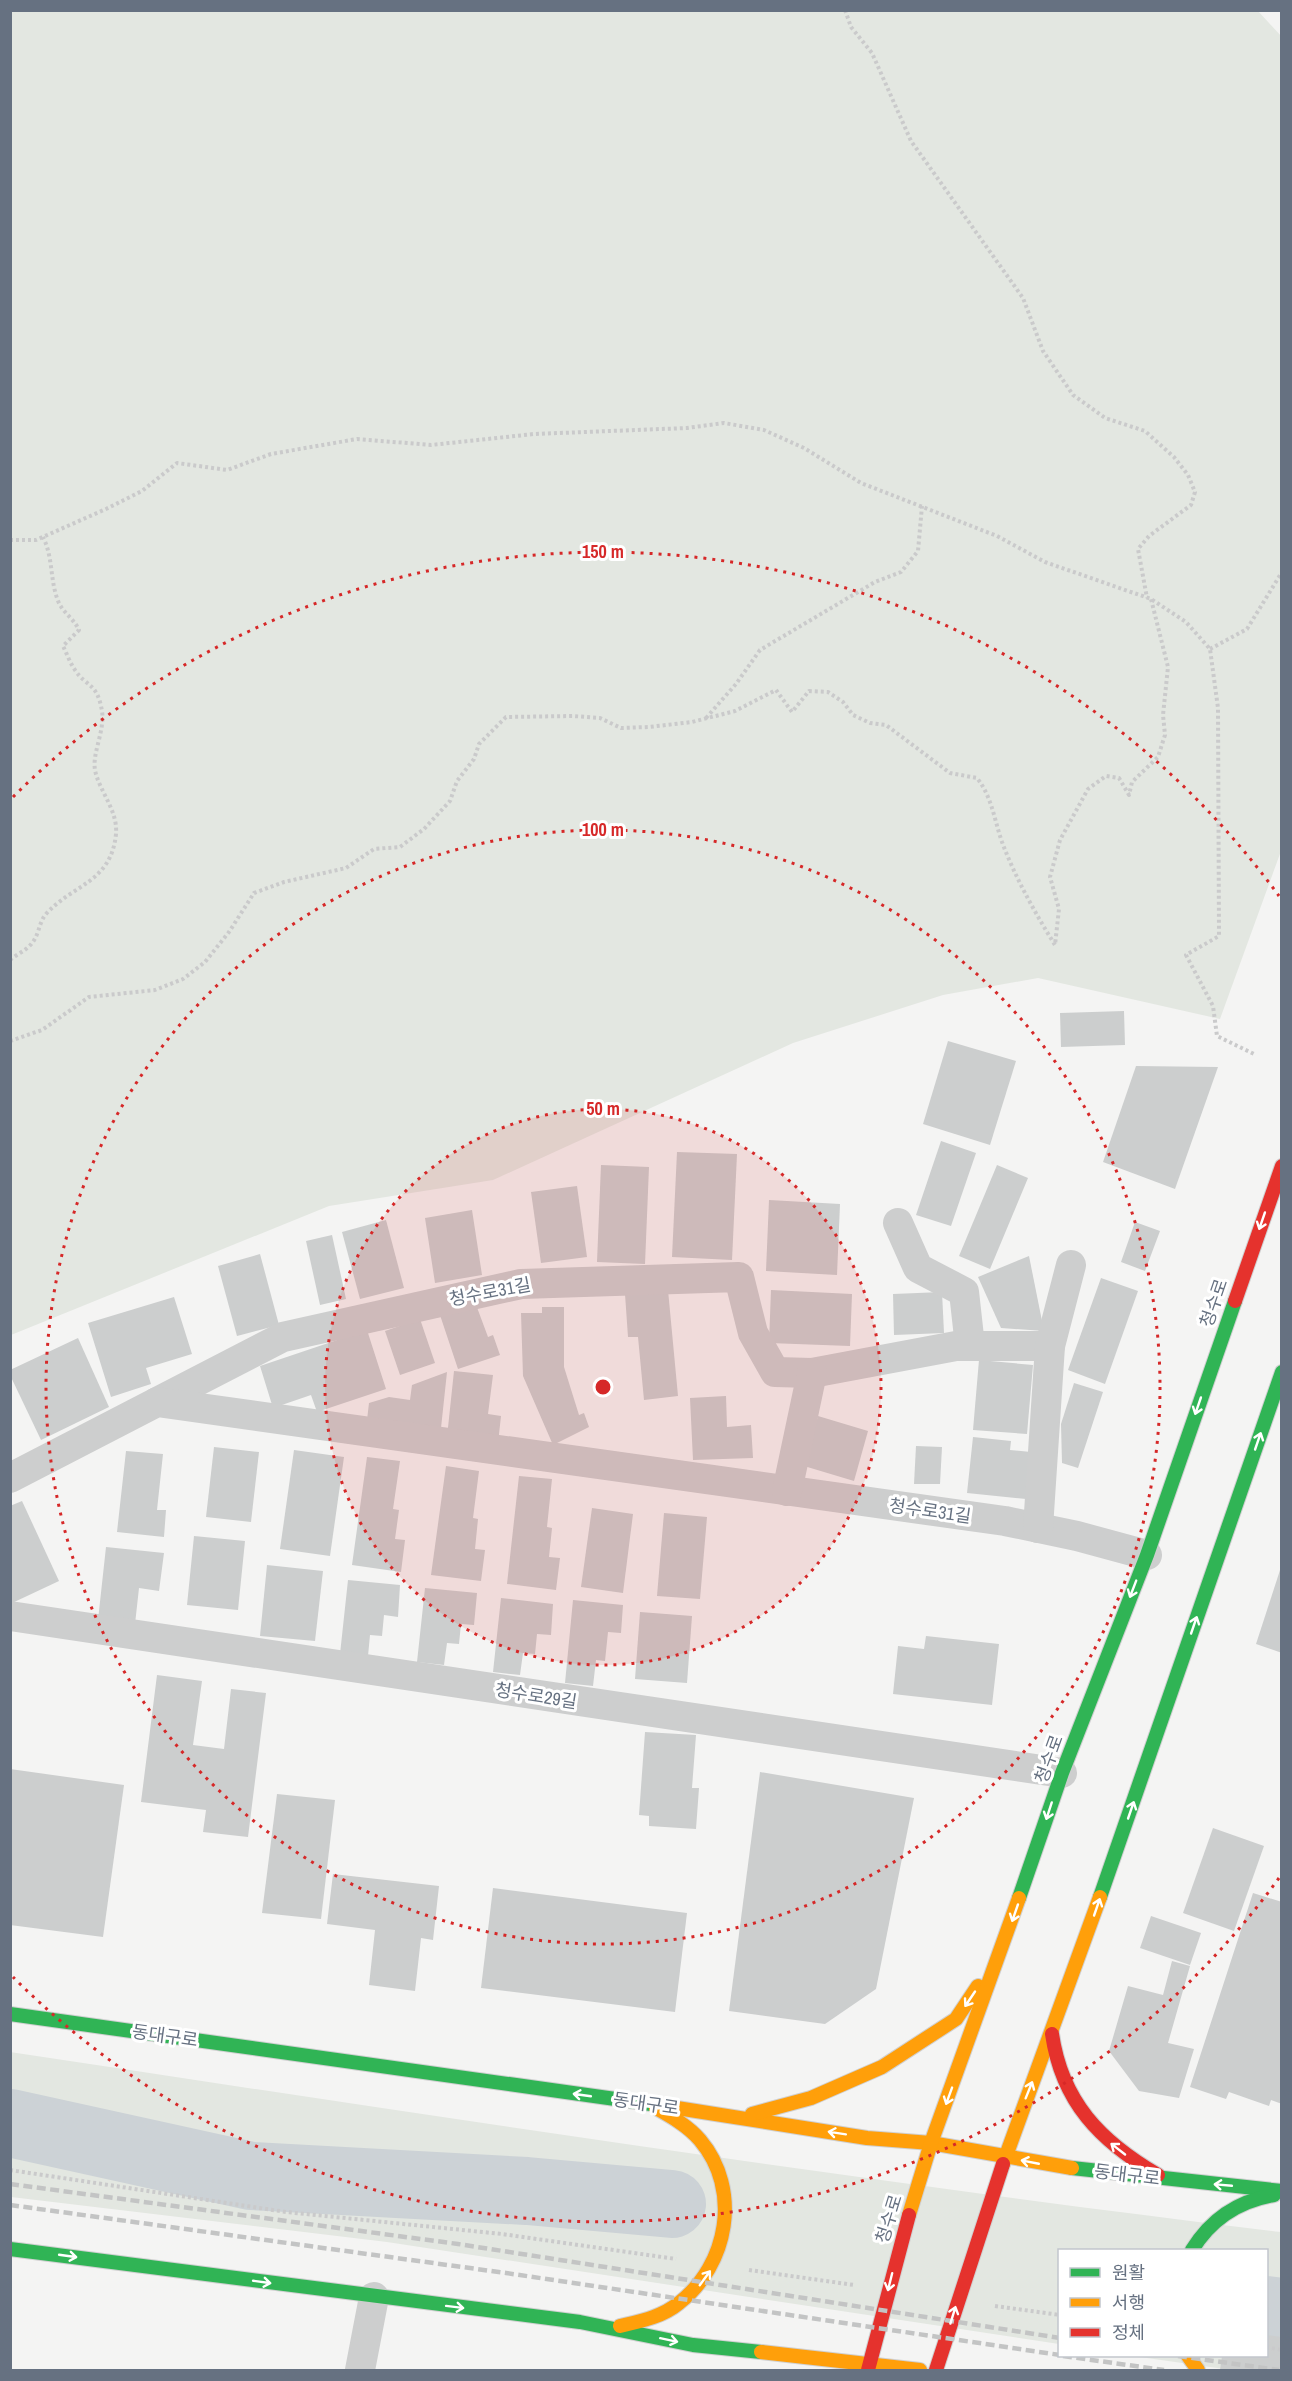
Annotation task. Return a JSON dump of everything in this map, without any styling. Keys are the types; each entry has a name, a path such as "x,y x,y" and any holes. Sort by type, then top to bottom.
{"main road":[{"name":"청수로","path":"869,2368 900,2244 931,2144 1002,1950 1062,1773 1147,1555 1281,1166"},
{"path":"936,2370 1005,2157 1052,2034 1281,1372"},
{"path":"735,2117 773,2109 838,2088 882,2067 920,2044 956,2019 1002,1950"},
{"name":"동대구로","path":"10,2014 625,2100 867,2138 931,2144 1047,2165 1281,2192"},
{"path":"1052,2034 1054,2058 1072,2098 1091,2124 1113,2147 1139,2166 1167,2180"},
{"path":"10,2249 611,2327 642,2324 671,2312 695,2291 714,2266 725,2236 726,2205 720,2174 705,2146 683,2124 656,2108 625,2100"},
{"path":"1192,2249 1197,2240 1224,2213 1258,2196 1281,2192"},
{"path":"580,2322 693,2345 869,2368 920,2370"},
{"path":"693,2345 720,2363"},
{"path":"1189,2357 1198,2370"}],"street":[{"path":"898,1223 918,1268 964,1292 970,1346"},
{"path":"1038,1528 1050,1346 1071,1265"},
{"name":"청수로31길","path":"10,1478 283,1337 521,1284 739,1276 753,1333 775,1372 812,1373 956,1346 1050,1346"},
{"path":"787,1491 812,1373"},
{"name":"청수로31길","path":"157,1402 1038,1528 1147,1555"},
{"name":"청수로29길","path":"10,1616 1062,1773"},
{"path":"360,2370 374,2297"}],"path":[{"path":"10,1041 42,1030 89,997 155,990 183,980 205,962 229,932 254,893 284,882 346,868 374,849 400,847 423,829 450,801 457,781 474,759 479,744 506,717 600,718 621,728 670,725 735,711 776,690 792,712 809,691 828,692 843,702 853,715 870,723 886,725 950,773 977,778 987,792 1002,843 1040,922 1055,945 1059,909 1050,877 1060,840 1088,789 1106,776 1119,778 1129,795 1132,782 1158,757 1165,735 1163,715 1168,668 1138,549 1149,536 1191,505 1195,492 1188,475 1174,457 1145,431 1105,418 1073,395 1043,351 1023,298 911,141 872,53 851,27 845,10"},
{"path":"10,540 42,537 142,491 177,464 227,470 271,454 357,439 430,445 534,434 687,428 724,423 764,430 804,448 861,483 997,536 1045,561 1149,599 1186,622 1210,649 1218,708 1219,936 1186,955 1213,1006 1218,1036 1256,1055"},
{"path":"705,719 736,684 760,650 875,582 901,572 918,551 922,506"},
{"path":"10,960 32,944 45,915 94,879 109,861 116,833 111,807 97,781 94,765 102,736 102,711 95,687 76,672 63,646 79,630 75,622 63,612 56,597 49,548 42,537"},
{"path":"1210,649 1247,629 1281,572"},
{"path":"10,2170 286,2212 502,2234 680,2260"},
{"path":"740,2268 858,2286"},
{"path":"988,2305 1058,2315"}],"shaded area":[{"path":"11,10 1258,11 1282,37 1281,851 1220,1019 1038,978 943,995 793,1043 493,1180 329,1206 11,1335"},
{"path":"10,2052 804,2170 1281,2232 1281,2370 1231,2370 1140,2357 1268,2357 1268,2249 1058,2249 1058,2344 387,2242 11,2197"}],"building":[{"path":"1124,1011 1125,1045 1061,1047 1060,1013"},
{"path":"948,1041 1016,1061 990,1145 923,1124"},
{"path":"1136,1066 1218,1067 1175,1189 1103,1162"},
{"path":"941,1141 976,1153 951,1226 916,1215"},
{"path":"677,1152 737,1154 732,1260 672,1257"},
{"path":"601,1165 649,1167 645,1264 597,1262"},
{"path":"997,1165 1028,1178 990,1269 959,1256"},
{"path":"577,1186 587,1257 541,1263 531,1192"},
{"path":"769,1200 840,1204 837,1275 766,1271"},
{"path":"472,1210 482,1275 435,1283 425,1218"},
{"path":"386,1220 404,1288 360,1299 342,1232"},
{"path":"1135,1222 1160,1231 1145,1271 1121,1262"},
{"path":"332,1235 346,1299 320,1305 306,1241"},
{"path":"260,1254 279,1325 237,1336 218,1266"},
{"path":"1029,1256 1044,1331 1001,1328 978,1277"},
{"path":"1101,1278 1138,1291 1105,1384 1068,1370"},
{"path":"668,1290 678,1396 644,1400 638,1337 628,1337 625,1294"},
{"path":"771,1290 852,1294 850,1346 769,1343"},
{"path":"942,1292 944,1333 894,1335 893,1294"},
{"path":"174,1297 192,1354 146,1368 151,1384 111,1397 88,1323"},
{"path":"475,1302 488,1337 493,1335 500,1355 458,1369 440,1315"},
{"path":"542,1307 564,1307 564,1367 579,1415 584,1413 589,1427 553,1445 523,1376 521,1313 542,1313"},
{"path":"420,1319 435,1363 400,1375 385,1331"},
{"path":"367,1330 386,1389 317,1412 311,1395 273,1408 260,1366"},
{"path":"78,1338 109,1407 41,1440 10,1375 10,1370"},
{"path":"979,1360 1033,1365 1027,1434 973,1430"},
{"path":"454,1371 493,1375 488,1414 501,1416 498,1443 447,1437"},
{"path":"447,1372 441,1428 367,1420 369,1403 389,1397 410,1400 412,1385"},
{"path":"1074,1383 1103,1392 1078,1468 1062,1463 1061,1424"},
{"path":"726,1396 727,1427 751,1425 753,1458 693,1460 690,1398"},
{"path":"818,1416 868,1431 854,1481 804,1466"},
{"path":"973,1437 1011,1441 1010,1450 1031,1452 1026,1499 967,1493"},
{"path":"916,1446 942,1447 940,1484 914,1484"},
{"path":"214,1447 259,1452 251,1522 206,1517"},
{"path":"294,1450 344,1457 330,1556 280,1549"},
{"path":"126,1451 163,1454 157,1510 166,1510 164,1537 117,1532"},
{"path":"367,1457 400,1461 393,1509 399,1510 395,1539 405,1540 401,1572 352,1565"},
{"path":"446,1466 479,1471 473,1518 478,1519 475,1549 485,1550 481,1581 431,1575"},
{"path":"519,1476 552,1479 547,1527 552,1528 549,1557 560,1558 556,1590 507,1584"},
{"path":"22,1501 59,1581 10,1604 10,1506"},
{"path":"592,1508 633,1514 623,1593 581,1587"},
{"path":"664,1513 707,1517 700,1599 657,1596"},
{"path":"194,1536 245,1541 238,1610 187,1605"},
{"path":"106,1547 164,1553 159,1591 139,1588 135,1624 98,1620"},
{"path":"267,1565 323,1571 315,1641 260,1636"},
{"path":"1282,1567 1282,1653 1256,1644"},
{"path":"348,1580 400,1585 398,1617 384,1615 382,1636 370,1635 368,1656 340,1654"},
{"path":"425,1588 477,1593 474,1625 461,1624 459,1644 447,1643 444,1665 417,1662"},
{"path":"501,1598 553,1604 551,1635 537,1634 535,1654 523,1653 520,1675 493,1672"},
{"path":"573,1600 623,1605 621,1633 608,1632 605,1661 596,1660 593,1686 565,1683"},
{"path":"640,1612 692,1616 687,1683 635,1679"},
{"path":"926,1636 999,1644 992,1705 893,1694 898,1646 924,1649"},
{"path":"157,1675 202,1681 193,1745 224,1749 231,1689 266,1693 248,1837 203,1832 206,1810 141,1802"},
{"path":"645,1732 696,1735 692,1788 699,1788 696,1829 649,1826 649,1816 639,1815"},
{"path":"10,1769 124,1785 103,1937 10,1925"},
{"path":"760,1772 914,1798 876,1989 825,2024 729,2011"},
{"path":"277,1794 335,1800 321,1919 262,1913"},
{"path":"1213,1828 1264,1846 1234,1931 1183,1913"},
{"path":"333,1874 439,1886 433,1940 421,1938 415,1991 369,1985 375,1930 327,1924"},
{"path":"493,1888 687,1913 675,2012 481,1988"},
{"path":"1253,1893 1282,1902 1282,2104 1271,2100 1269,2106 1229,2092 1226,2099 1190,2087"},
{"path":"1151,1916 1201,1933 1190,1965 1140,1948"},
{"path":"1172,1961 1190,1966 1168,2043 1194,2049 1179,2098 1139,2091 1109,2051 1128,1986 1163,1995"},
{"path":"1268,2335 1282,2337 1282,2370 1220,2370 1222,2357 1268,2357"}],"waterway":[{"path":"10,2123 251,2176 527,2191 672,2204"},
{"path":"1268,2310 1282,2312"}],"railway":[{"path":"10,2184 458,2244 1058,2338"},
{"path":"10,2205 506,2273 1058,2355"},
{"path":"1070,2357 1164,2370"},
{"path":"1185,2357 1279,2370"}],"traffic: fast":[{"path":"1019,1898 1062,1773 1147,1555 1235,1301"},
{"path":"1100,1897 1282,1372"},
{"path":"10,2014 658,2105"},
{"path":"1072,2168 1282,2191"},
{"path":"1193,2249 1208,2229 1227,2213 1249,2202 1274,2195"},
{"path":"10,2249 580,2322 693,2345 761,2352"}],"traffic: slow":[{"path":"1003,2164 1100,1897"},
{"path":"909,2215 931,2143 1019,1898"},
{"path":"752,2114 811,2098 882,2067 956,2019 978,1986"},
{"path":"658,2105 867,2138 931,2143 1072,2168"},
{"path":"620,2326 666,2312 696,2287 709,2269 724,2226 725,2204 721,2181 713,2160 700,2140 690,2130 656,2108"},
{"path":"761,2352 920,2370"},
{"path":"1189,2357 1198,2370"}],"traffic: jam":[{"path":"1235,1301 1282,1166"},
{"path":"1052,2034 1065,2080 1087,2117 1118,2148 1158,2175"},
{"path":"936,2370 1003,2164"},
{"path":"868,2370 909,2215"}]}
